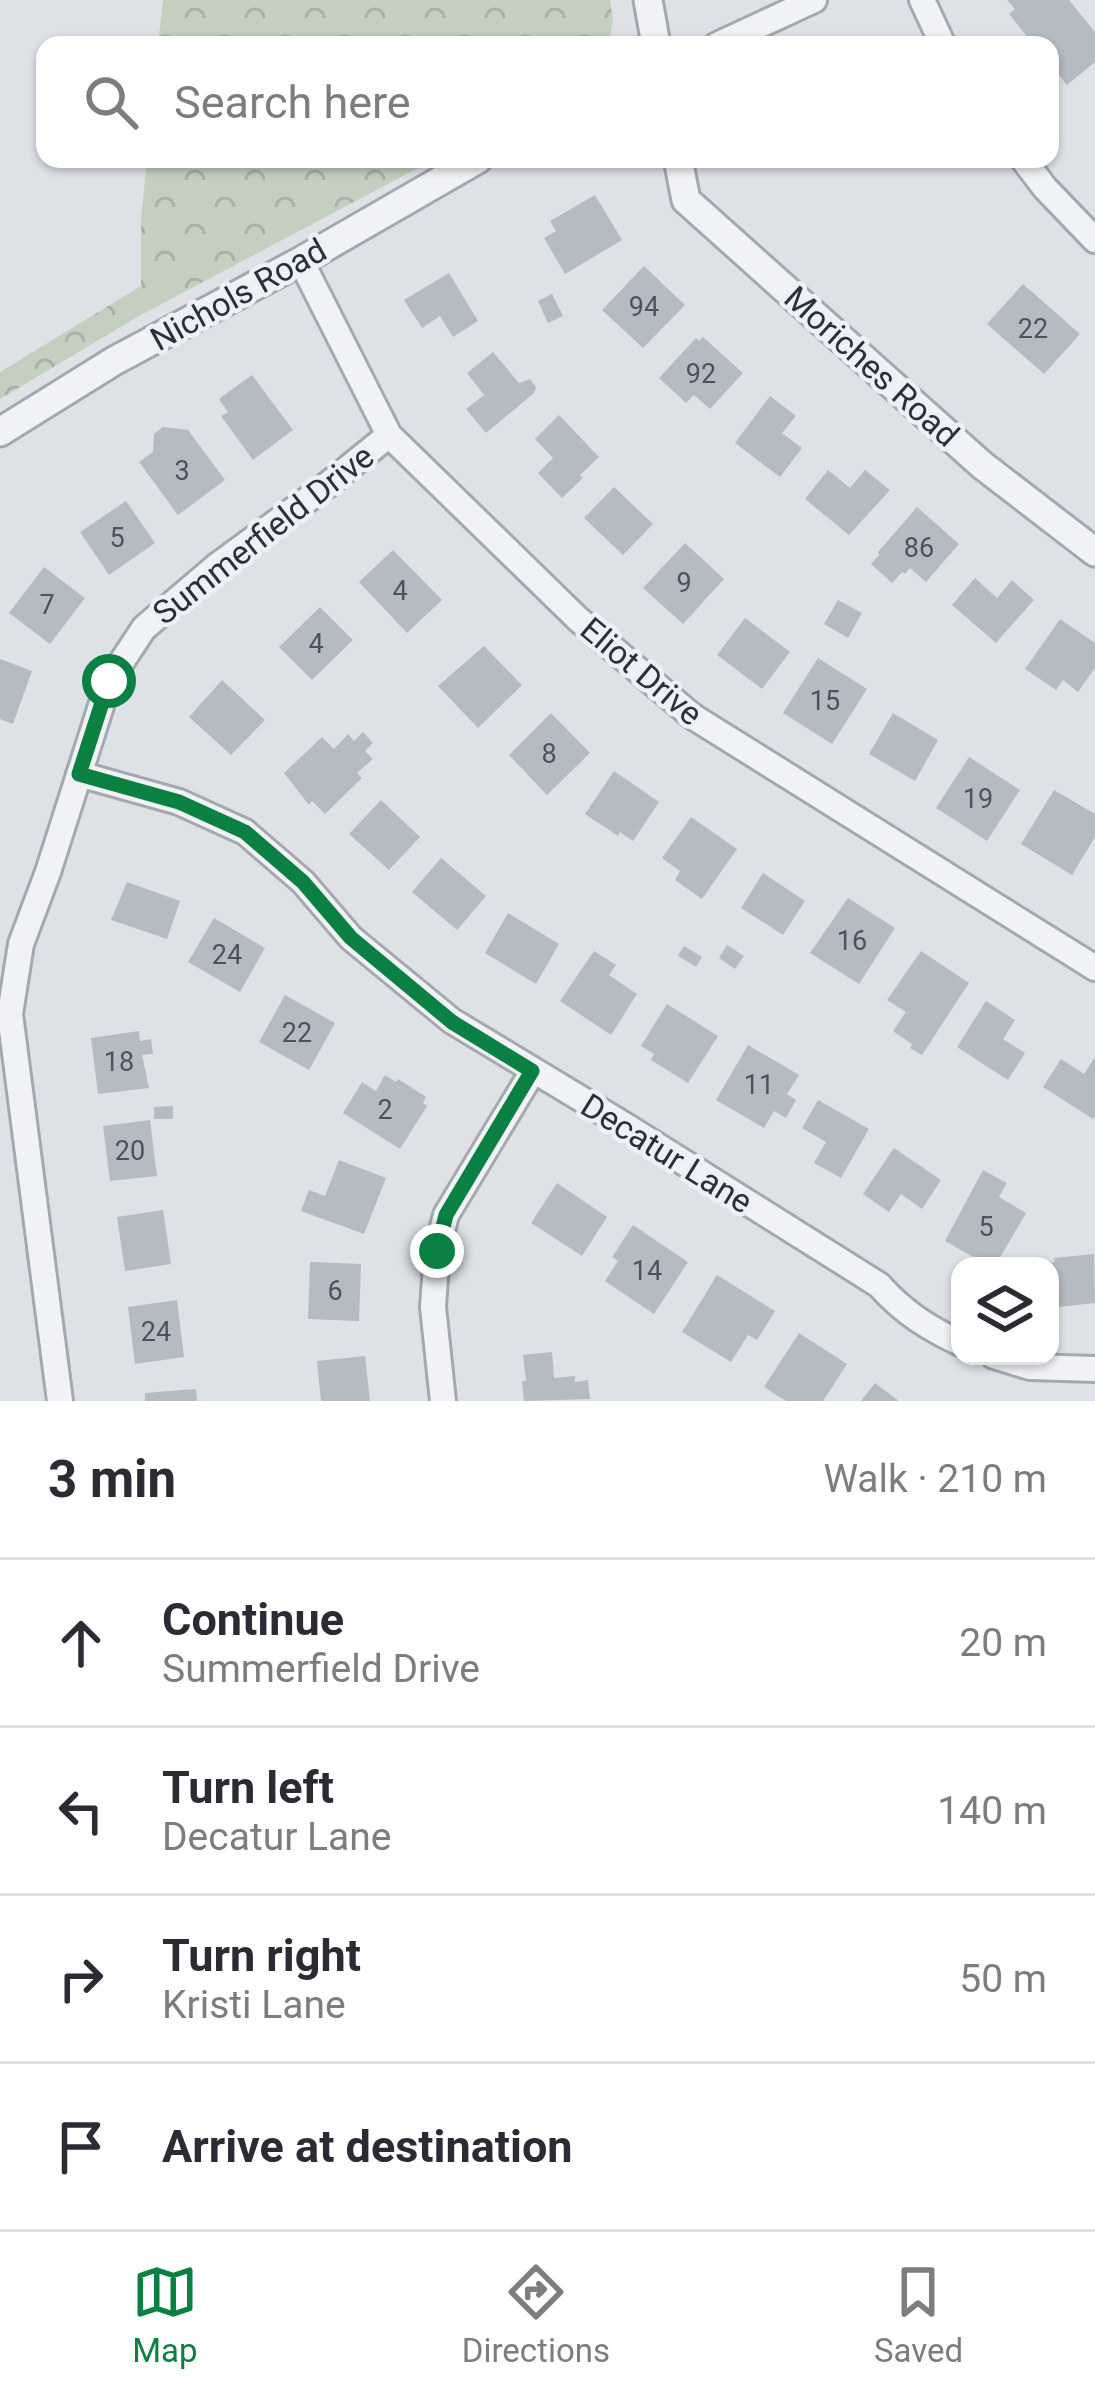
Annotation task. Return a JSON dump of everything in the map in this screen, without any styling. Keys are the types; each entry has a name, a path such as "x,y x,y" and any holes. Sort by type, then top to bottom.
{"street":[{"path":"648,0 654,36"},
{"path":"736,36 814,0"},
{"path":"922,0 939,36"},
{"name":"Nichols Road","path":"0,433 114,361 462,168"},
{"name":"Moriches Road","path":"680,168 686,200 982,465 1095,551"},
{"path":"1030,168 1095,240"},
{"name":"Eliot Drive","path":"301,260 389,435 578,620 692,716 1095,968"},
{"name":"Summerfield Drive","path":"60,1401 10,1015 21,944 49,872 109,681 144,628 218,565 389,435"},
{"name":"Decatur Lane","path":"79,774 179,802 245,832 303,882 351,938 452,1022 879,1286 924,1325 951,1338"},
{"path":"443,1401 434,1307 437,1251 446,1215 532,1071"},
{"path":"1023,1365 1095,1369"}],"green space":[{"path":"163,0 610,0 613,21 610,36 159,36"},
{"path":"146,168 418,168 139,316 0,399 0,372 141,286"}],"building":[{"path":"1007,0 1069,0 1095,32 1095,62 1067,85 1059,75 1059,36 1027,36 1009,14 1015,9"},
{"path":"595,195 622,240 565,274 544,238 556,231 550,221"},
{"path":"644,266 685,305 643,348 602,310"},
{"path":"449,273 478,321 453,337 440,316 422,328 404,300"},
{"path":"1023,284 1080,334 1044,374 987,324"},
{"path":"552,294 563,316 548,323 538,301"},
{"path":"703,337 743,373 710,409 694,395 686,403 659,378 696,338"},
{"path":"493,352 519,383 530,379 536,387 486,433 466,409 484,395 467,373"},
{"path":"252,375 293,430 253,460 221,416 228,412 219,399"},
{"path":"770,396 796,416 782,433 802,448 780,477 735,443"},
{"path":"559,415 599,457 562,498 538,473 553,458 535,439"},
{"path":"163,427 188,430 225,480 178,515 139,462 153,452 154,434"},
{"path":"828,470 850,488 865,470 890,490 849,535 805,499"},
{"path":"614,487 653,524 623,555 584,518"},
{"path":"126,501 155,543 109,575 80,532"},
{"path":"917,507 959,544 926,582 910,568 892,583 871,564"},
{"path":"685,543 724,579 683,624 643,588"},
{"path":"393,550 442,600 407,633 359,582"},
{"path":"44,567 85,598 50,644 9,613"},
{"path":"975,578 997,598 1012,580 1034,600 996,643 952,605"},
{"path":"838,600 862,613 848,638 824,624"},
{"path":"320,607 353,640 312,680 279,647"},
{"path":"745,618 790,652 762,689 717,655"},
{"path":"1060,619 1095,643 1095,668 1078,692 1063,680 1056,690 1025,669"},
{"path":"484,646 522,685 478,728 438,686"},
{"path":"818,658 867,689 832,744 783,713"},
{"path":"0,659 32,671 13,724 0,719"},
{"path":"222,680 265,720 231,755 189,717"},
{"path":"551,713 590,753 547,795 509,755"},
{"path":"893,713 938,740 915,781 869,754"},
{"path":"363,732 373,743 365,751 373,759 357,773 362,778 325,814 312,801 309,805 284,773 322,737 334,749 348,734 354,741"},
{"path":"969,757 1020,790 987,841 936,808"},
{"path":"614,771 659,802 633,841 585,814"},
{"path":"1054,790 1095,814 1095,837 1072,875 1021,844"},
{"path":"381,800 420,837 389,870 349,834"},
{"path":"691,817 737,849 702,899 675,880 680,871 662,858"},
{"path":"441,858 486,896 457,930 412,892"},
{"path":"763,873 805,901 783,935 741,908"},
{"path":"127,882 180,901 167,939 111,920"},
{"path":"848,898 895,928 859,984 810,953"},
{"path":"508,913 559,944 536,984 485,953"},
{"path":"214,918 265,948 240,992 188,962"},
{"path":"727,945 744,956 735,969 719,958"},
{"path":"684,946 702,957 696,967 678,956"},
{"path":"594,951 616,965 609,975 637,994 611,1035 560,1001"},
{"path":"921,951 969,983 922,1055 893,1031 906,1012 887,1000"},
{"path":"285,995 335,1023 309,1070 259,1042"},
{"path":"986,1001 1015,1020 1003,1039 1025,1053 1008,1080 957,1047"},
{"path":"667,1004 718,1036 688,1083 651,1060 654,1054 641,1046"},
{"path":"139,1031 140,1041 151,1039 153,1054 142,1055 149,1088 98,1094 91,1038"},
{"path":"748,1045 799,1075 787,1094 796,1100 786,1118 774,1111 764,1128 716,1100"},
{"path":"1095,1057 1093,1119 1043,1087 1061,1059 1084,1074"},
{"path":"385,1075 426,1097 423,1103 427,1106 400,1149 343,1113 362,1082 376,1091"},
{"path":"818,1100 869,1129 841,1178 814,1163 826,1142 802,1128"},
{"path":"173,1106 173,1119 154,1119 154,1107"},
{"path":"150,1120 157,1176 110,1181 103,1126"},
{"path":"894,1148 941,1180 922,1209 901,1194 889,1212 863,1194"},
{"path":"339,1160 386,1178 364,1234 301,1211 309,1190 325,1196"},
{"path":"983,1170 1007,1183 999,1197 1026,1213 1000,1257 973,1257 945,1241"},
{"path":"557,1183 607,1217 582,1256 531,1223"},
{"path":"163,1210 171,1264 125,1271 117,1217"},
{"path":"633,1225 688,1262 654,1314 605,1281 618,1261 612,1257"},
{"path":"1094,1254 1095,1303 1059,1307 1059,1258"},
{"path":"310,1262 361,1264 359,1321 308,1319"},
{"path":"717,1275 775,1311 757,1340 748,1335 731,1362 682,1332"},
{"path":"177,1300 184,1357 135,1364 128,1307"},
{"path":"799,1333 847,1364 823,1401 786,1401 764,1387"},
{"path":"552,1352 554,1378 588,1380 590,1399 524,1401 523,1355"},
{"path":"365,1356 370,1401 321,1401 317,1361"},
{"path":"875,1383 899,1401 861,1401"},
{"path":"196,1389 197,1401 145,1401 145,1393"}],"route":[{"path":"109,681 79,774 179,802 245,832 303,882 351,938 452,1022 532,1071 446,1215 437,1251"}]}
